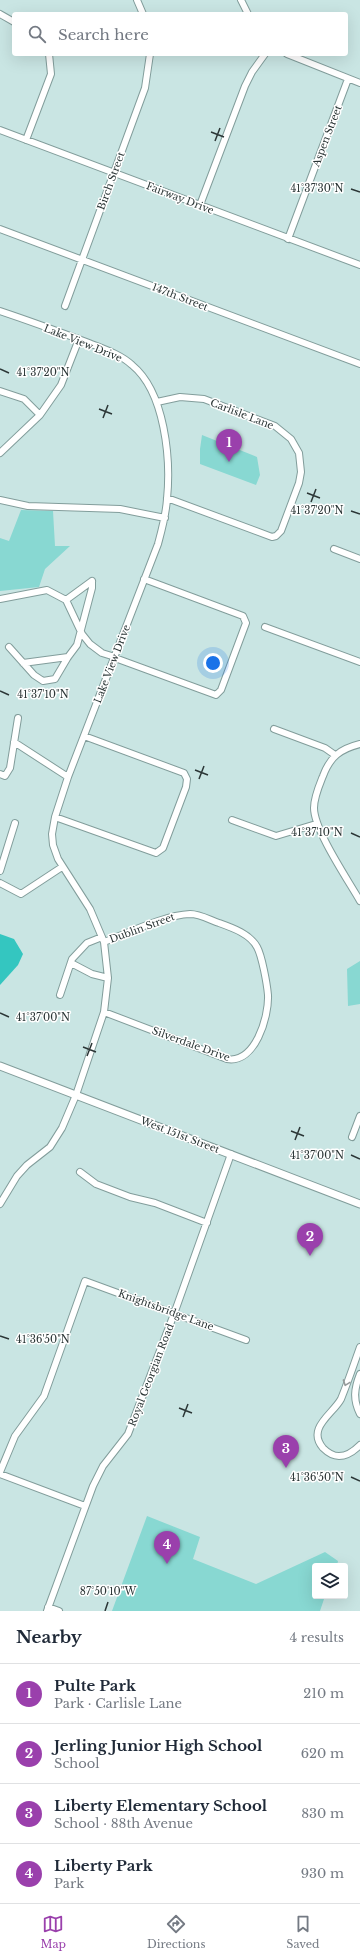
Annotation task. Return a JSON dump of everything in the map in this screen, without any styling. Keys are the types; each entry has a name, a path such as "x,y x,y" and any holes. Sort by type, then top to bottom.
{"street":[{"path":"137,0 142,12"},
{"path":"241,0 247,12"},
{"path":"0,14 12,21"},
{"path":"26,140 51,74 49,56"},
{"name":"Birch Street","path":"65,306 145,88 150,56"},
{"path":"200,205 245,86 252,72 264,56"},
{"path":"292,56 360,83"},
{"name":"Aspen Street","path":"288,239 348,79"},
{"name":"Fairway Drive","path":"0,130 360,265"},
{"name":"147th Street","path":"0,229 360,364"},
{"name":"Lake View Drive","path":"0,311 115,353 133,365 145,379 156,402 166,446 168,498 165,518 158,544 68,777 55,816 53,845 62,867 90,910 103,939 108,978 104,1012 76,1095 62,1128 50,1147 27,1165 17,1176 0,1204"},
{"path":"0,453 40,415 61,385 79,339"},
{"path":"0,391 24,399 40,415"},
{"name":"Carlisle Lane","path":"156,402 180,396 204,399 275,426 291,439 299,452 301,472 299,483 281,531 276,536 272,537 168,498"},
{"path":"0,500 28,506 120,509 165,518"},
{"path":"334,549 360,559"},
{"path":"0,599 47,590 66,600 82,634 97,650 213,695 219,693 222,690 246,623 243,616 144,579"},
{"path":"9,647 42,681 49,682 55,679 77,645 82,634 92,588 92,581 66,600"},
{"path":"264,627 360,662"},
{"path":"23,663 68,657"},
{"path":"0,774 5,776 10,768 18,718"},
{"path":"274,729 325,748 335,755"},
{"path":"55,816 152,853 158,852 162,848 187,779 184,773 84,736"},
{"path":"14,742 68,777"},
{"path":"360,744 347,747 335,755 326,769 316,796 314,807 316,824 360,901"},
{"path":"232,820 276,836 316,824"},
{"path":"0,871 3,853 15,823"},
{"path":"0,882 21,894 62,867"},
{"name":"Dublin Street","path":"60,995 71,963 80,949 87,943 172,916 196,914 234,928 253,942 260,953 265,979"},
{"path":"71,963 92,974 108,978"},
{"name":"Silverdale Drive","path":"104,1012 227,1059 236,1060 248,1053 261,1033 268,995 265,979"},
{"name":"West 151st Street","path":"0,1066 360,1204"},
{"path":"352,1137 360,1116"},
{"name":"Royal Georgian Road","path":"48,1609 85,1506 103,1466 128,1434 174,1314 231,1154"},
{"path":"80,1172 96,1184 130,1197 155,1203 206,1223"},
{"name":"Knightsbridge Lane","path":"0,1473 15,1436 44,1396 85,1281 246,1340"},
{"path":"360,1347 340,1400 320,1425 318,1433 320,1444 328,1453 334,1455 345,1455 360,1445"},
{"path":"360,1374 354,1393 356,1406 360,1414"},
{"path":"0,1473 85,1506"},
{"path":"48,1609 59,1611"}],"shaded area":[{"path":"202,435 257,457 260,475 256,485 200,464"},
{"path":"21,510 53,511 55,546 70,546 45,569 39,587 0,591 0,538 9,541"},
{"path":"0,934 14,939 23,954 18,965 0,985"},
{"path":"360,961 360,1004 348,1006 347,969"},
{"path":"147,1516 200,1537 193,1559 256,1584 325,1552 338,1561 338,1563 312,1563 312,1599 324,1599 320,1611 112,1611"}],"place":[{"name":"Pulte Park","path":"229,462"},
{"name":"Jerling Junior High School","path":"310,1256"},
{"name":"Liberty Elementary School","path":"286,1468"},
{"name":"Liberty Park","path":"167,1564"}]}
